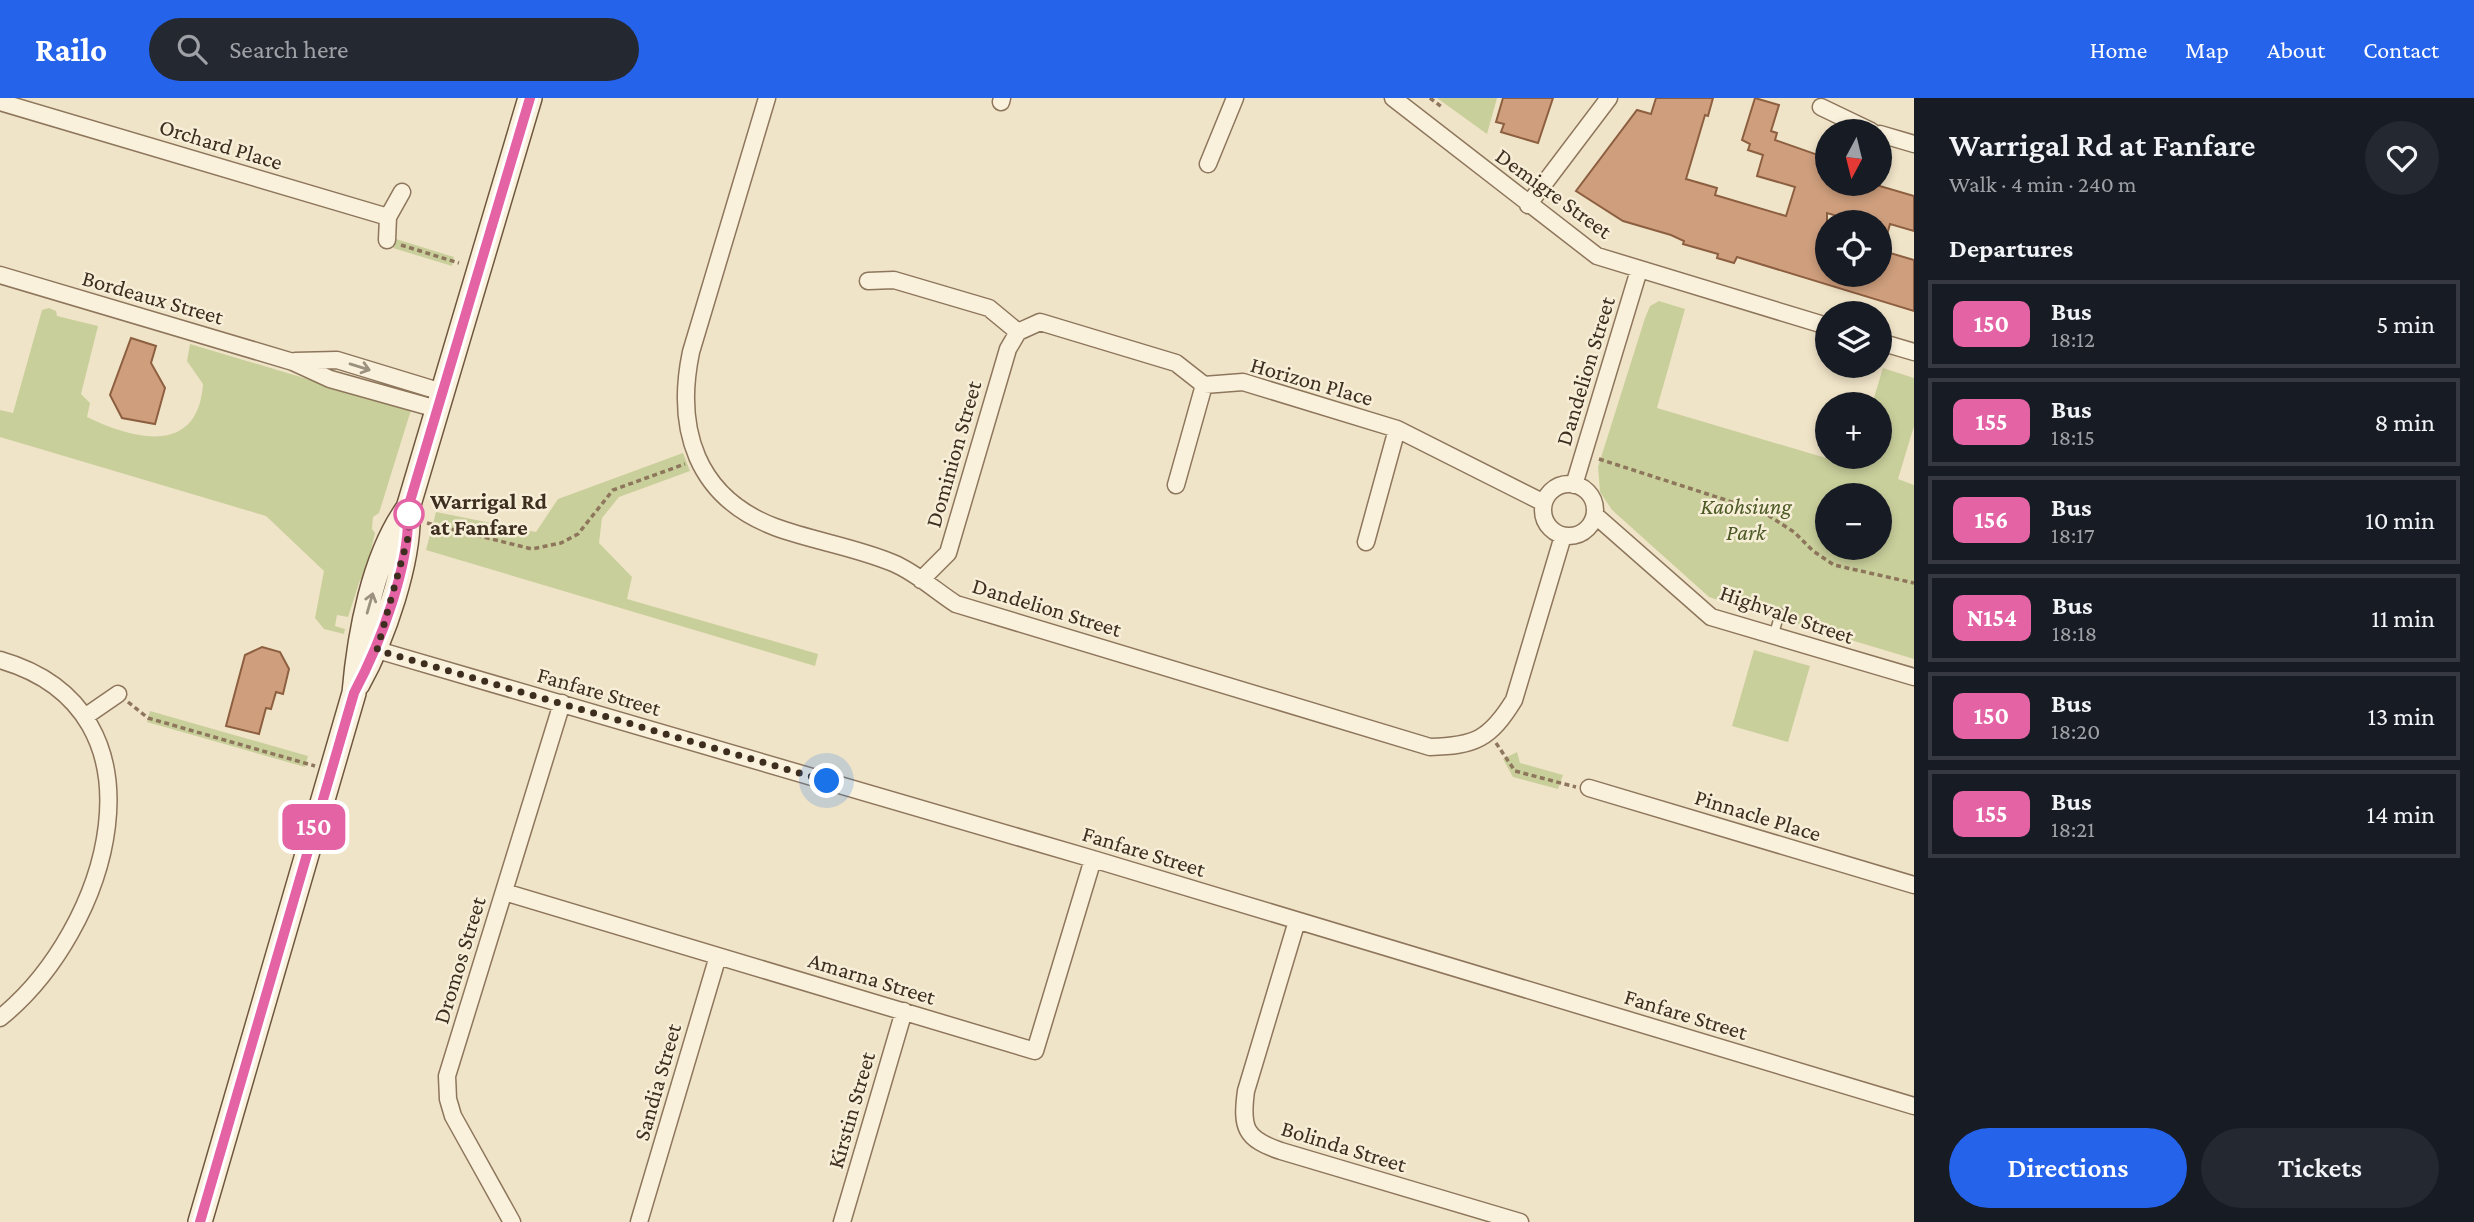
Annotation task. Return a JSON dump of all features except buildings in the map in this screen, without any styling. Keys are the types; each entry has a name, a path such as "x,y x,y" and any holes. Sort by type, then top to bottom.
{"main road":[{"path":"200,1222 354,693 409,534 408,508 530,98"}],"street":[{"name":"Dandelion Street","path":"767,98 691,352 685,383 684,410 697,460 713,484 739,509 774,526 895,563 956,604 1430,747 1462,746 1490,733"},
{"path":"1208,164 1235,98"},
{"name":"Demigre Street","path":"1393,98 1597,256 1815,322"},
{"path":"1528,205 1609,98"},
{"name":"Orchard Place","path":"0,102 388,217"},
{"path":"1821,107 1846,119"},
{"path":"1892,138 1914,144"},
{"path":"387,240 388,217 402,192"},
{"name":"Dandelion Street","path":"1574,485 1639,270"},
{"name":"Bordeaux Street","path":"0,275 293,362 337,360 440,401"},
{"path":"868,281 894,280 989,309 1018,332 1040,322 1176,363 1204,385 1176,485"},
{"name":"Dominion Street","path":"921,580 948,553 1008,349 1018,332"},
{"path":"1892,346 1914,352"},
{"name":"Horizon Place","path":"1204,385 1243,382 1397,429 1544,503"},
{"path":"1366,542 1397,429"},
{"path":"1574,485 1588,492 1595,515 1584,532 1563,536 1546,523 1544,503 1558,487 1574,485"},
{"name":"Highvale Street","path":"1595,515 1711,617 1773,638 1914,677"},
{"path":"1490,733 1514,700 1563,536"},
{"name":"Fanfare Street","path":"368,647 1093,859 1914,1106"},
{"path":"0,660 44,677 70,697 86,716 106,765 108,814 104,852 89,897 67,943 40,981 0,1018"},
{"path":"86,716 118,694"},
{"name":"Dromos Street","path":"512,1222 453,1116 448,1099 447,1076 562,703"},
{"name":"Pinnacle Place","path":"1588,788 1914,886"},
{"name":"Amarna Street","path":"504,892 1035,1051 1093,859"},
{"name":"Bolinda Street","path":"1297,921 1246,1091 1243,1116 1247,1131 1260,1144 1480,1216 1520,1222"},
{"name":"Sandia Street","path":"639,1222 718,956"},
{"name":"Kirstin Street","path":"842,1222 904,1012"}],"lane":[{"path":"1773,638 1780,613"}],"path":[{"path":"1430,98 1443,108"},
{"path":"387,240 459,263"},
{"path":"1584,454 1763,512 1794,531 1813,551 1833,565 1914,583"},
{"path":"427,523 532,548 561,543 578,534 613,490 697,460"},
{"path":"118,694 148,718 331,770"},
{"path":"1490,733 1515,771 1570,786 1588,788"}],"green space":[{"path":"1437,98 1497,98 1487,134"},
{"path":"396,239 454,257 452,266 393,248"},
{"name":"Kaohsiung Park","path":"1659,301 1685,309 1657,408 1815,455 1815,469 1892,469 1892,392 1876,392 1880,378 1892,378 1892,371 1914,378 1914,426 1898,479 1914,485 1914,659 1791,622 1785,615 1775,612 1765,615 1709,597 1612,510 1600,492 1598,467 1650,306"},
{"path":"49,308 56,311 57,316 98,326 81,394 90,403 87,417 124,432 161,436 176,432 189,423 199,407 203,384 187,361 190,344 411,410 379,513 373,517 372,529 375,533 364,578 360,580 348,617 337,615 335,626 345,629 344,634 324,629 315,618 324,571 266,516 0,437 0,410 13,413 42,310"},
{"path":"683,453 690,471 619,497 602,518 599,543 632,577 627,599 818,654 815,666 426,550 436,512 536,532 558,499"},
{"path":"1754,650 1810,666 1788,742 1732,726"},
{"path":"150,711 308,756 305,767 147,722"},
{"path":"1517,752 1520,763 1563,775 1558,789 1513,777 1503,759"}],"bus line":[{"name":"150","path":"200,1222 354,693 377,650 409,534 408,508 530,98"}],"place":[{"name":"Warrigal Rd at Fanfare","path":"409,514"}],"route":[{"path":"409,514 408,508 409,534 377,650 827,781"}]}
